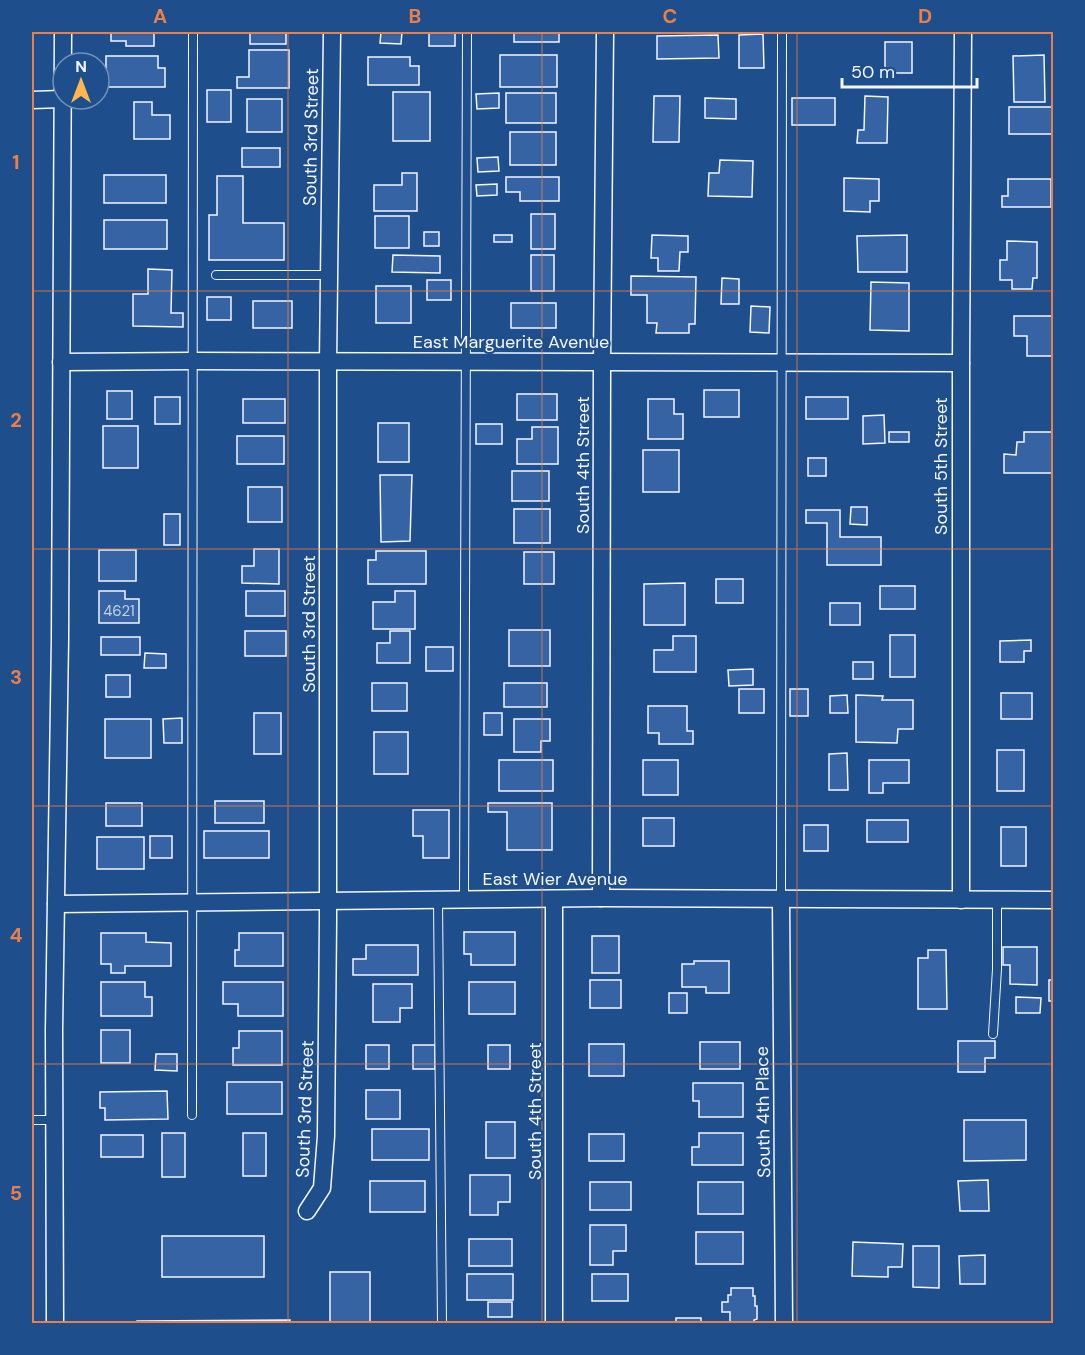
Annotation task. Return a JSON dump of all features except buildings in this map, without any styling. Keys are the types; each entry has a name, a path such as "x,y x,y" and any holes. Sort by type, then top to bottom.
{"street":[{"path":"63,32 63,51"},
{"name":"South 3rd Street","path":"307,1211 322,1188 326,1136 328,362 332,32"},
{"name":"South 4th Street","path":"602,898 602,362 605,32"},
{"name":"South 5th Street","path":"961,900 963,32"},
{"path":"32,99 51,99"},
{"path":"55,1323 62,111"},
{"name":"East Marguerite Avenue","path":"61,362 961,363"},
{"name":"East Wier Avenue","path":"56,904 602,898 1053,900"},
{"name":"South 4th Street","path":"554,899 554,1323"},
{"name":"South 4th Place","path":"781,899 784,1323"}],"lane":[{"path":"192,1115 193,32"},
{"path":"464,899 467,32"},
{"path":"781,899 782,32"},
{"path":"216,275 329,274"},
{"path":"438,900 442,1323"},
{"path":"993,1034 997,969 997,900"},
{"path":"32,1120 55,1120"}]}
